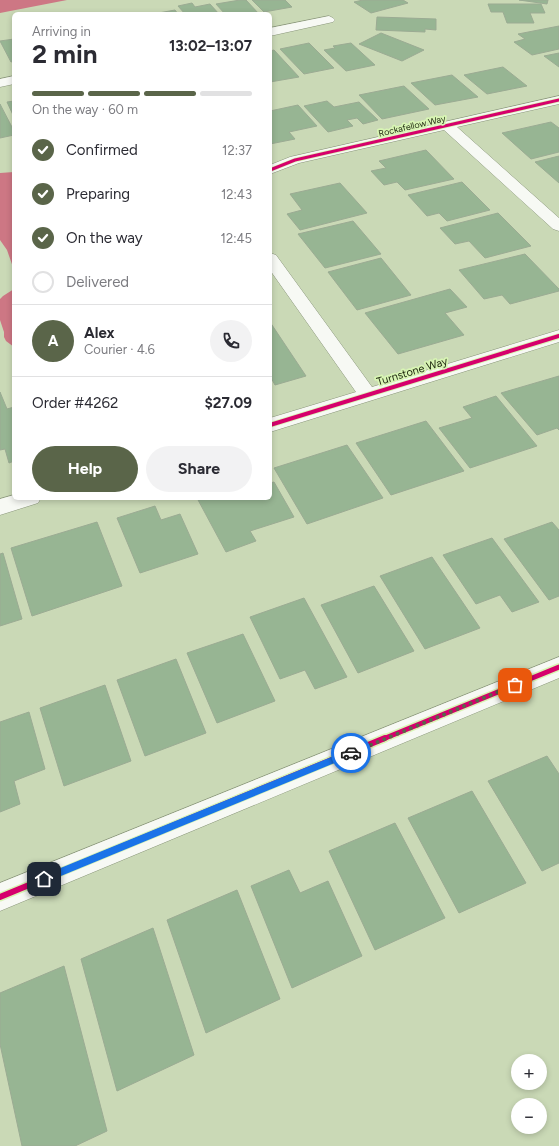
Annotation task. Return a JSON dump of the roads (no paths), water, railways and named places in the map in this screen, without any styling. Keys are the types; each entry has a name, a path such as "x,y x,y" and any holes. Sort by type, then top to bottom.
{"street":[{"path":"272,32 329,20"},
{"path":"0,83 12,80"},
{"name":"Rockafellow Way","path":"272,169 295,160 559,100"},
{"path":"448,126 559,226"},
{"path":"272,261 368,395"},
{"name":"Turnstone Way","path":"272,424 559,336"},
{"path":"0,507 24,500"},
{"path":"0,897 559,667"}]}
